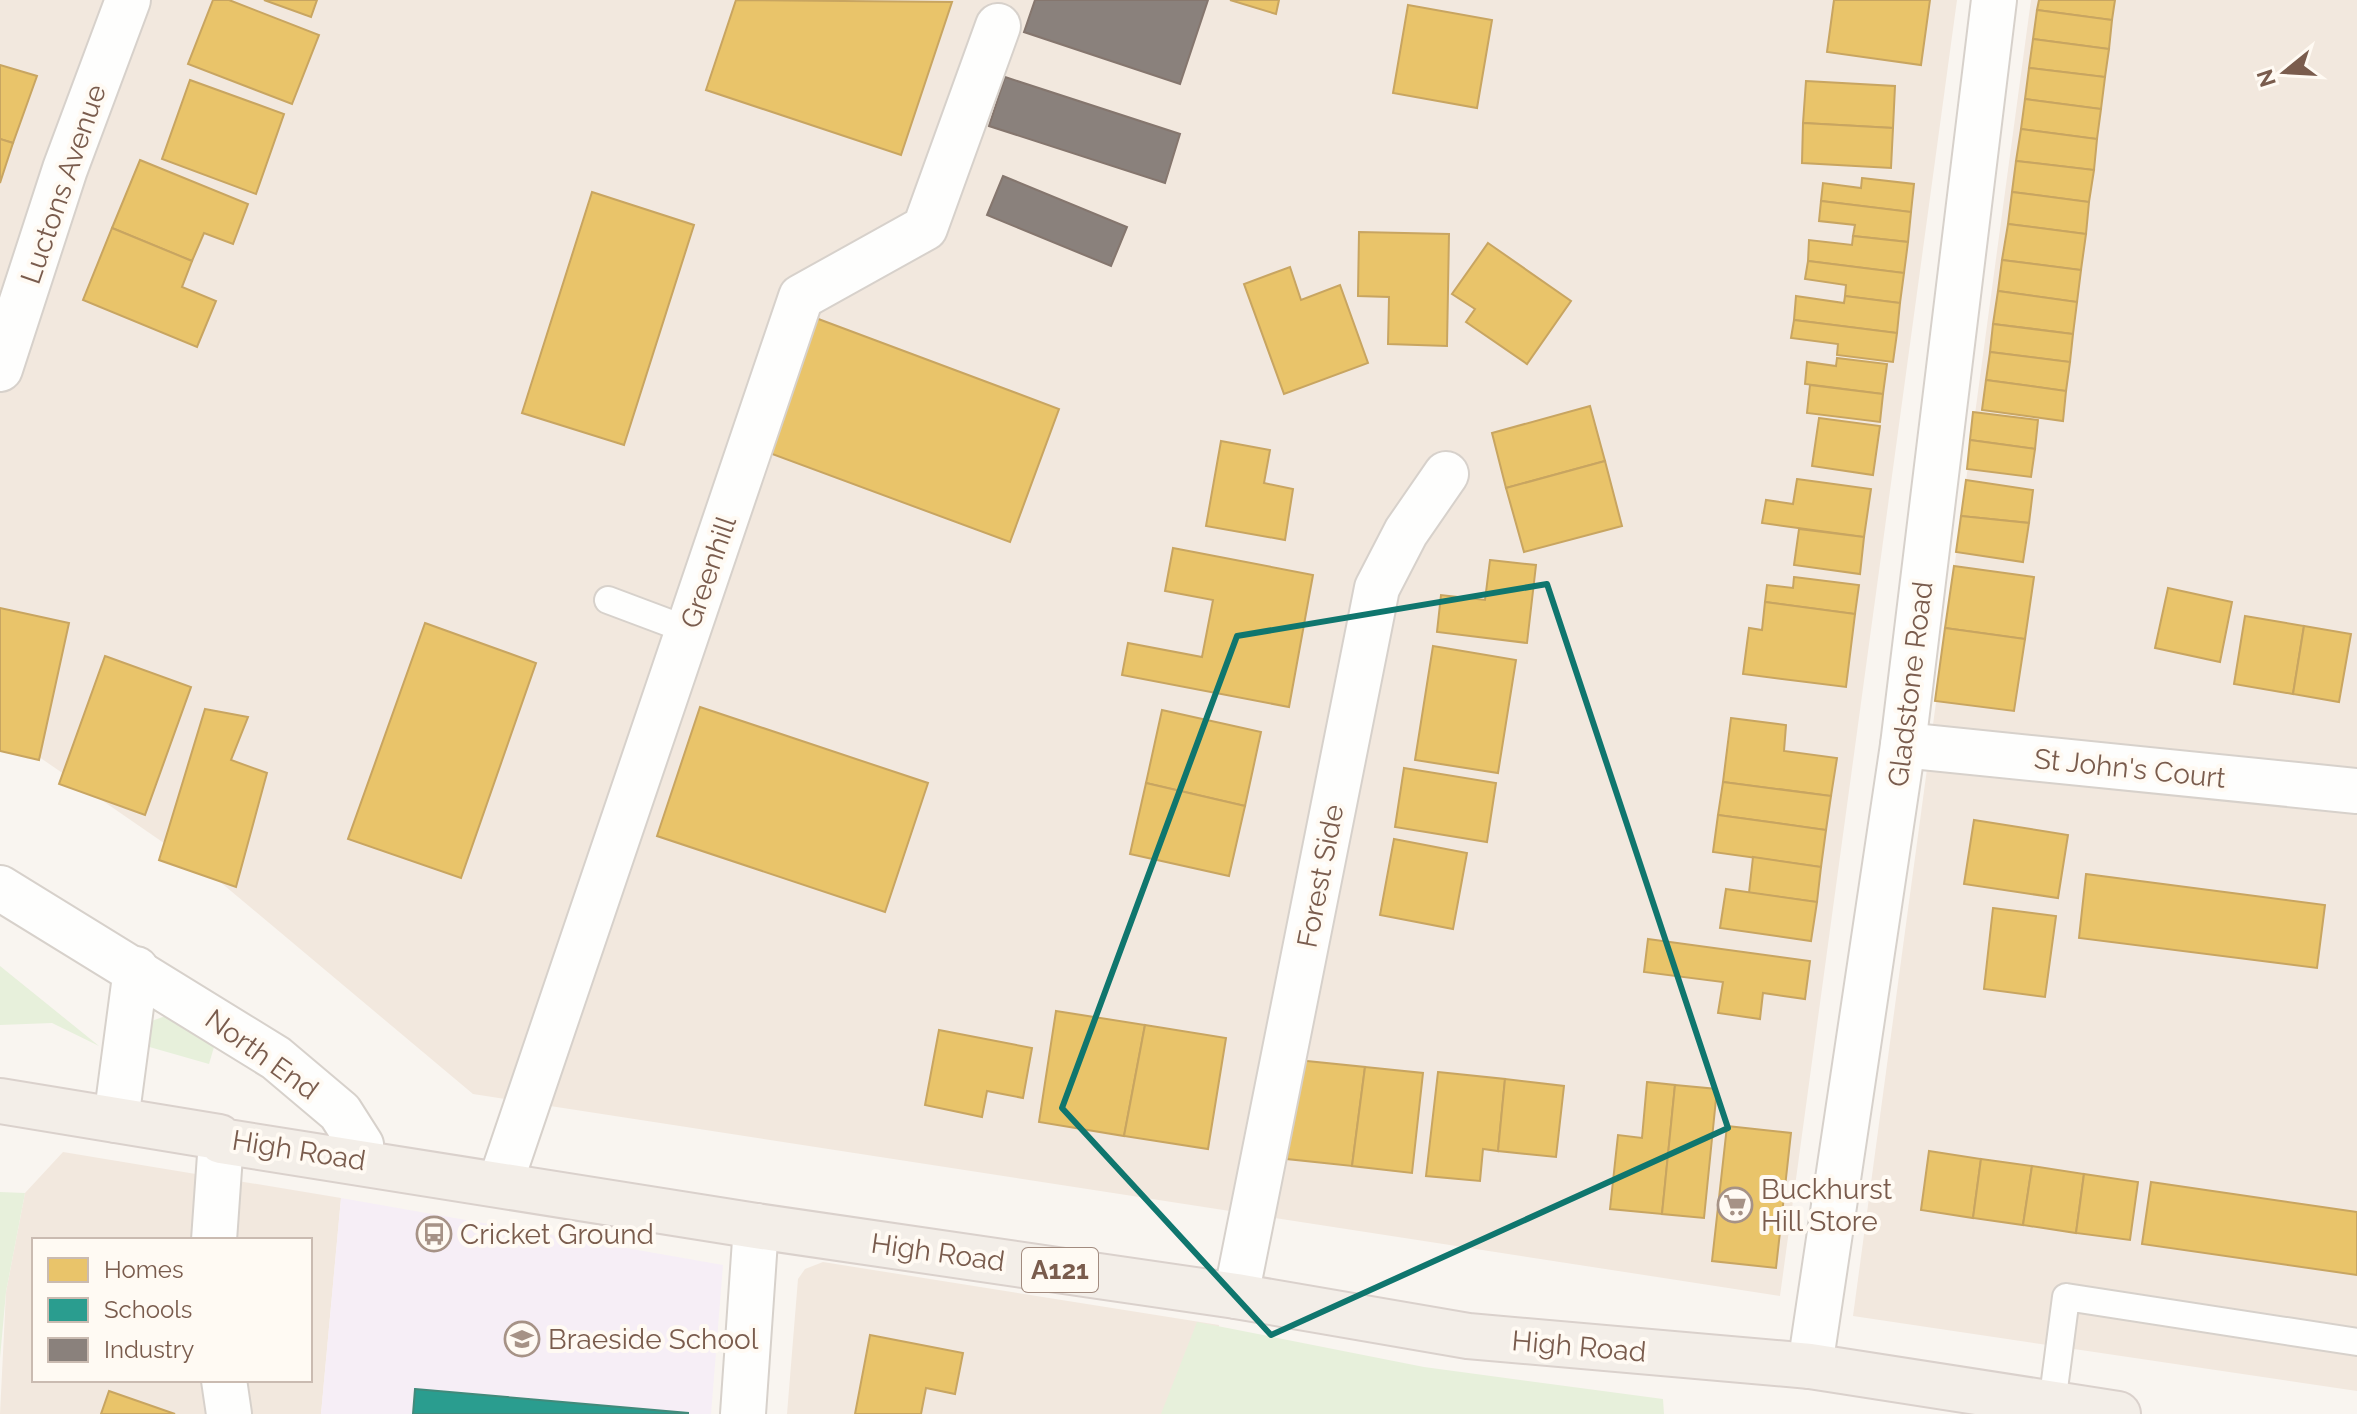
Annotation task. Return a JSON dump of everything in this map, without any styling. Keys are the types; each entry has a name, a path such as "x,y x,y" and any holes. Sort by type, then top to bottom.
{"main road":[{"name":"High Road","path":"2,1105 116,1120 219,1137 221,1141 357,1160 756,1226 1236,1296 1468,1336 1810,1366 2118,1414"}],"street":[{"name":"Luctons Avenue","path":"0,369 65,169 128,0"},
{"name":"Gladstone Road","path":"1810,1366 1903,745 1994,0"},
{"name":"Greenhill","path":"500,1184 801,297 925,228 998,26"},
{"name":"Forest Side","path":"1236,1296 1377,588 1406,532 1446,474"},
{"name":"St John's Court","path":"1903,745 2357,791"},
{"name":"North End","path":"0,888 276,1058 340,1112 361,1145 357,1160"},
{"path":"116,1120 136,969"},
{"path":"214,1238 221,1141"},
{"path":"743,1414 756,1226"},
{"path":"224,1382 229,1414"}],"lane":[{"path":"608,600 688,630"},
{"path":"2052,1404 2066,1297 2357,1342"}],"highlighted area":[{"path":"1547,584 1728,1128 1271,1335 1062,1108 1237,636"}],"shaded area":[{"path":"0,0 1957,0 1780,1296 473,1094 219,881 0,730"},
{"path":"2031,0 2357,0 2357,1391 1853,1316"},
{"path":"63,1152 341,1198 321,1414 0,1414 6,1292 25,1193"},
{"name":"Braeside School","path":"341,1198 723,1265 711,1414 321,1414"},
{"path":"823,1262 1219,1325 1211,1414 787,1414 798,1279 805,1269"}],"green space":[{"path":"0,966 99,1046 52,1023 0,1025"},
{"path":"168,1015 214,1047 209,1064 139,1044 149,1022"},
{"path":"0,1192 25,1193 6,1292 0,1358"},
{"path":"1197,1322 1424,1367 1663,1399 1664,1414 1161,1414"}],"building: Homes":[{"path":"213,0 229,0 319,35 292,104 188,64"},
{"path":"264,0 317,0 311,17"},
{"path":"736,0 952,2 901,155 706,90"},
{"path":"1230,0 1279,0 1276,14"},
{"path":"1834,0 1930,0 1921,65 1827,52"},
{"path":"2039,0 2115,0 2112,20 2037,10"},
{"path":"1408,5 1492,20 1477,108 1393,93"},
{"path":"2037,10 2112,20 2109,49 2033,39"},
{"path":"2033,39 2109,49 2105,77 2029,68"},
{"path":"0,65 37,76 13,143 0,139"},
{"path":"2029,68 2105,77 2101,109 2025,99"},
{"path":"190,80 284,114 256,194 162,159"},
{"path":"1806,81 1895,86 1893,128 1803,123"},
{"path":"2025,99 2101,109 2097,139 2021,129"},
{"path":"1803,123 1893,128 1891,168 1802,163"},
{"path":"2021,129 2097,139 2094,170 2016,161"},
{"path":"0,139 13,143 0,183"},
{"path":"140,160 248,204 233,244 204,233 192,261 112,228"},
{"path":"2016,161 2094,170 2089,202 2012,192"},
{"path":"1862,178 1914,184 1911,212 1821,201 1823,183 1861,188"},
{"path":"592,192 694,225 624,445 522,413"},
{"path":"2012,192 2089,202 2086,234 2008,224"},
{"path":"1821,201 1911,212 1908,242 1853,236 1855,225 1819,221"},
{"path":"2008,224 2086,234 2081,270 2002,260"},
{"path":"112,228 192,261 182,287 216,301 197,347 83,300"},
{"path":"1359,232 1449,234 1447,346 1388,344 1389,297 1358,296"},
{"path":"1853,236 1908,242 1904,273 1808,261 1809,240 1852,245"},
{"path":"1488,243 1571,301 1527,364 1466,322 1475,309 1452,294"},
{"path":"2002,260 2081,270 2077,302 1998,291"},
{"path":"1808,261 1904,273 1900,303 1845,296 1846,285 1805,279"},
{"path":"1290,267 1301,300 1340,285 1368,363 1284,394 1244,284"},
{"path":"1998,291 2077,302 2073,334 1993,324"},
{"path":"1796,296 1844,303 1845,296 1900,303 1897,333 1794,320"},
{"path":"813,317 1059,409 1010,542 764,451"},
{"path":"1794,320 1897,333 1893,362 1837,355 1838,344 1791,338"},
{"path":"1993,324 2073,334 2070,362 1990,352"},
{"path":"1990,352 2070,362 2066,391 1986,380"},
{"path":"1837,358 1887,364 1883,394 1805,384 1807,362 1836,366"},
{"path":"1986,380 2066,391 2063,421 1982,410"},
{"path":"1810,385 1883,394 1880,422 1807,413"},
{"path":"1590,406 1605,461 1506,488 1492,433"},
{"path":"1973,412 2038,420 2035,449 1970,440"},
{"path":"1819,418 1880,426 1873,475 1812,466"},
{"path":"1970,440 2035,449 2031,477 1967,469"},
{"path":"1221,441 1270,450 1264,483 1293,489 1285,540 1206,526"},
{"path":"1605,461 1622,526 1524,552 1506,488"},
{"path":"1797,479 1871,489 1864,537 1762,523 1766,500 1793,504"},
{"path":"1966,480 2033,490 2029,523 1961,516"},
{"path":"1961,516 2029,523 2023,562 1956,552"},
{"path":"1799,529 1864,537 1860,574 1794,565"},
{"path":"1173,548 1313,575 1289,707 1122,675 1128,643 1202,657 1213,600 1165,591"},
{"path":"1490,560 1536,565 1527,643 1437,632 1441,595 1485,600"},
{"path":"1954,566 2034,577 2025,639 1945,628"},
{"path":"1794,577 1859,585 1855,614 1765,602 1767,585 1793,588"},
{"path":"2168,588 2232,602 2220,662 2155,648"},
{"path":"1765,602 1855,614 1846,687 1743,674 1749,628 1762,630"},
{"path":"0,608 69,623 39,760 0,751"},
{"path":"2245,616 2304,626 2293,694 2234,684"},
{"path":"425,623 536,663 461,878 348,839"},
{"path":"2304,626 2351,634 2339,702 2293,694"},
{"path":"1945,628 2025,639 2014,711 1935,701"},
{"path":"1433,646 1516,660 1498,773 1415,760"},
{"path":"105,656 191,687 145,815 59,784"},
{"path":"700,707 928,783 885,912 657,836"},
{"path":"205,709 248,717 231,760 267,773 236,887 159,860"},
{"path":"1162,710 1261,732 1245,806 1146,783"},
{"path":"1731,718 1786,725 1784,751 1837,758 1831,796 1723,782"},
{"path":"1404,768 1496,783 1487,842 1395,827"},
{"path":"1723,782 1831,796 1826,830 1718,815"},
{"path":"1146,783 1245,806 1229,876 1130,854"},
{"path":"1718,815 1826,830 1821,867 1713,852"},
{"path":"1974,820 2068,835 2058,898 1964,884"},
{"path":"1394,839 1467,853 1453,929 1380,915"},
{"path":"1753,857 1821,867 1817,902 1749,893"},
{"path":"2086,874 2325,905 2317,968 2079,938"},
{"path":"1726,889 1817,902 1811,941 1720,928"},
{"path":"1993,908 2056,916 2045,997 1984,989"},
{"path":"1648,939 1810,961 1805,999 1763,993 1760,1019 1718,1013 1723,982 1644,972"},
{"path":"1056,1011 1145,1025 1124,1136 1039,1122"},
{"path":"1145,1025 1226,1038 1208,1149 1124,1136"},
{"path":"939,1030 1032,1048 1023,1098 987,1091 982,1117 925,1105"},
{"path":"1297,1060 1365,1067 1352,1166 1287,1159"},
{"path":"1365,1067 1423,1073 1412,1173 1352,1166"},
{"path":"1438,1072 1505,1079 1498,1151 1483,1149 1480,1181 1426,1176"},
{"path":"1505,1079 1564,1086 1556,1157 1498,1151"},
{"path":"1647,1082 1675,1085 1662,1214 1610,1209 1618,1135 1642,1138"},
{"path":"1675,1085 1717,1089 1704,1218 1662,1214"},
{"path":"1727,1126 1791,1133 1776,1268 1712,1261"},
{"path":"1929,1151 1981,1159 1973,1218 1921,1210"},
{"path":"1981,1159 2032,1166 2023,1225 1973,1218"},
{"path":"2032,1166 2084,1174 2076,1233 2023,1225"},
{"path":"2084,1174 2138,1182 2130,1240 2076,1233"},
{"path":"2151,1182 2357,1212 2357,1275 2142,1244"},
{"path":"870,1335 963,1353 955,1394 926,1388 921,1414 855,1414"},
{"path":"109,1391 175,1414 101,1414"}],"building: Schools":[{"name":"Braeside School","path":"415,1389 688,1413 688,1414 413,1414"}],"building: Industry":[{"path":"1035,0 1208,0 1180,84 1024,32"},
{"path":"1005,77 1180,134 1165,183 989,126"},
{"path":"1003,176 1127,227 1111,266 987,215"}],"place":[{"name":"Buckhurst Hill Store","path":"1735,1205"},
{"name":"Cricket Ground","path":"434,1234"},
{"name":"Braeside School","path":"522,1339"}]}
